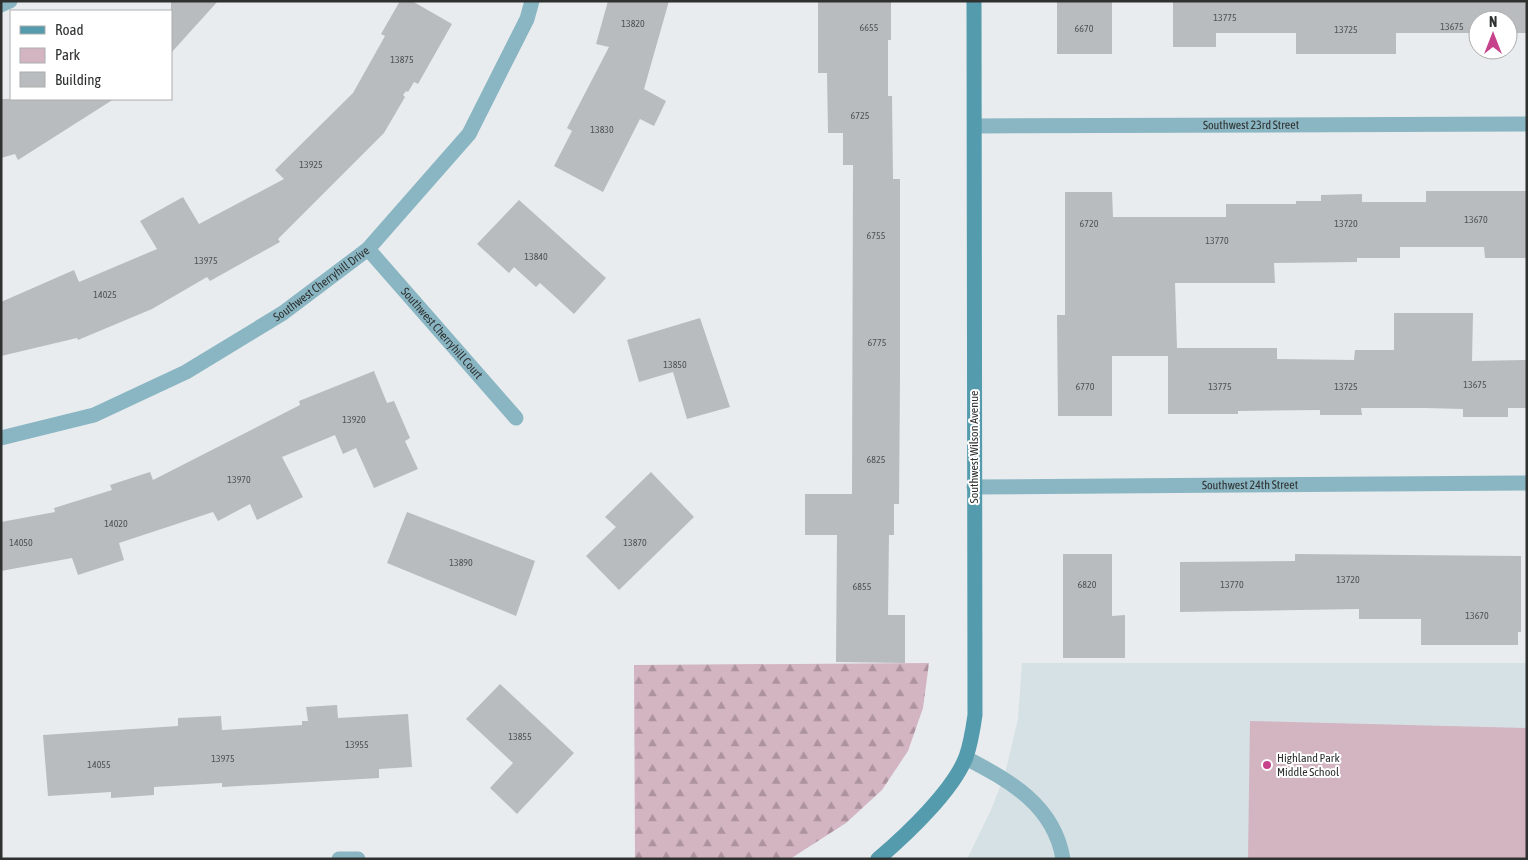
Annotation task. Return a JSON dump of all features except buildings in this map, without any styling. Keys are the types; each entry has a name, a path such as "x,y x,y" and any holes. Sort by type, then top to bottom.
{"street":[{"path":"1,5 10,1"},
{"name":"Southwest Cherryhill Drive","path":"1,438 94,415 186,372 283,313 368,249 469,134 527,19 532,1"},
{"name":"Southwest Wilson Avenue","path":"878,859 902,838 947,787 966,758 976,715 974,1"},
{"name":"Southwest 23rd Street","path":"975,126 1527,124"},
{"name":"Southwest Cherryhill Court","path":"368,249 516,418"},
{"name":"Southwest 24th Street","path":"974,487 1527,483"},
{"path":"966,758 1007,781 1033,800 1051,822 1063,859"},
{"path":"339,859 358,859"}],"shaded area":[{"name":"Highland Park Middle School","path":"1022,663 1527,663 1527,859 967,859 991,810 1005,774 1018,719"}],"green space":[{"path":"929,663 923,708 908,751 882,790 846,823 790,859 635,859 634,665"},
{"path":"1250,721 1527,728 1527,859 1248,859"}],"place":[{"name":"Highland Park Middle School","path":"1267,765"}]}
